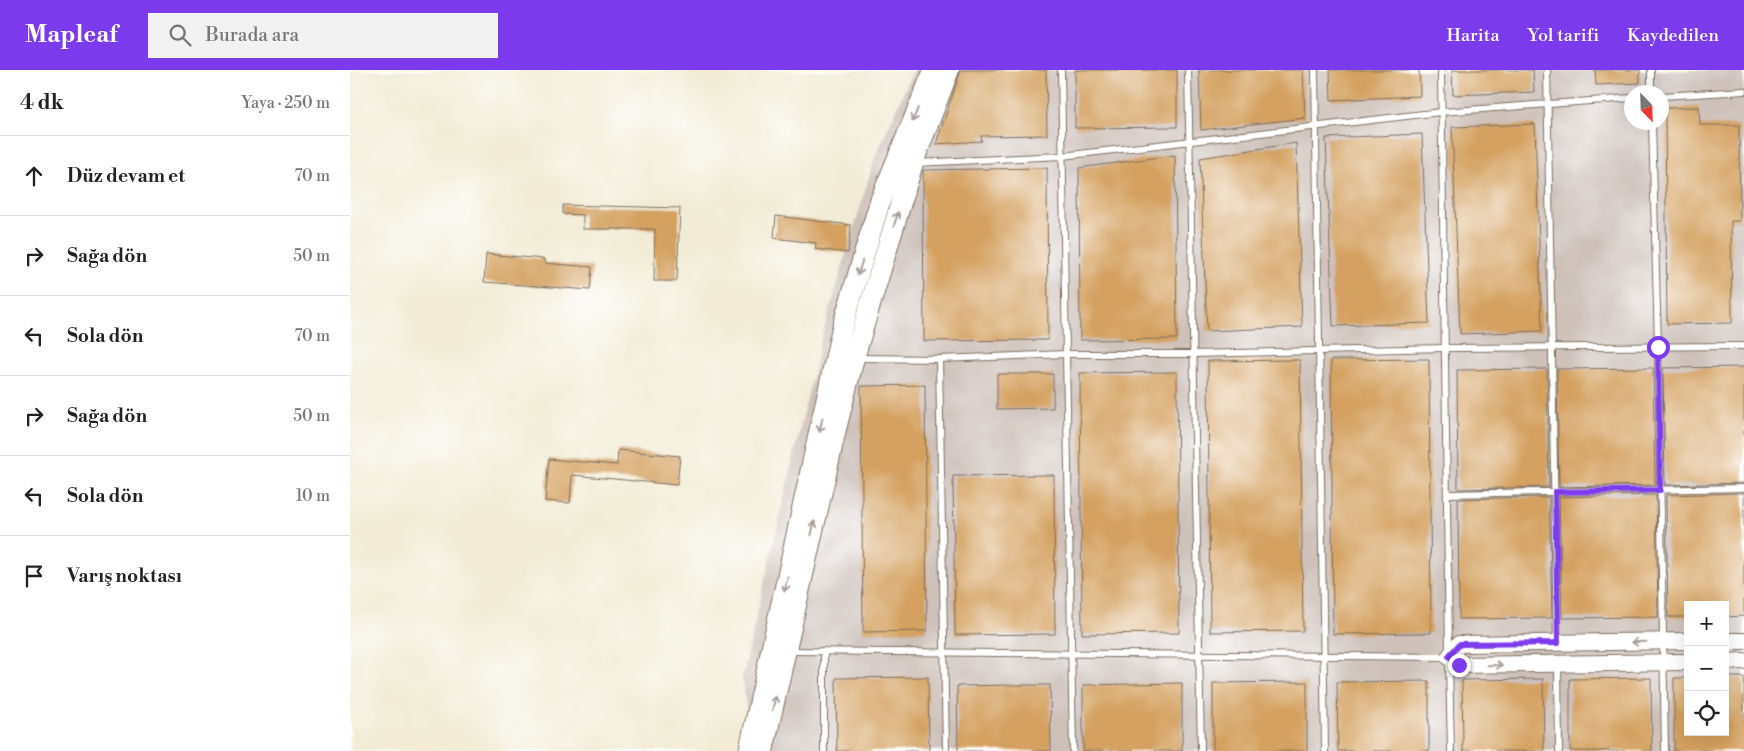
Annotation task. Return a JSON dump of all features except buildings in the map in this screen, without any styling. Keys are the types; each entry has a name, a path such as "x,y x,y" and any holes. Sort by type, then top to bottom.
{"main road":[{"path":"749,751 842,328 880,201 934,70"},
{"path":"763,751 854,358 913,163 949,70"}],"street":[{"path":"1729,641 1744,640"},
{"path":"1684,641 1460,644 1449,656 1459,665 1684,662"},
{"path":"1729,662 1744,662"}],"lane":[{"path":"1061,70 1073,751"},
{"path":"1188,70 1200,751"},
{"path":"1316,70 1325,751"},
{"path":"1440,70 1451,751"},
{"path":"1547,70 1558,643"},
{"path":"1650,70 1651,85"},
{"path":"1669,96 1744,92"},
{"path":"913,163 1062,156 1441,112 1624,98"},
{"path":"1652,130 1665,751"},
{"path":"854,358 939,359 1066,354 1193,354 1445,348 1744,346"},
{"path":"939,359 946,751"},
{"path":"1448,494 1744,488"},
{"path":"785,651 1449,656"},
{"path":"824,651 824,751"},
{"path":"1558,664 1560,751"}],"shaded area":[{"path":"914,70 1744,70 1744,751 753,751 742,678 820,343 875,157"}],"route":[{"path":"1459,665 1449,656 1460,644 1558,643 1555,492 1660,490 1658,347"}]}
